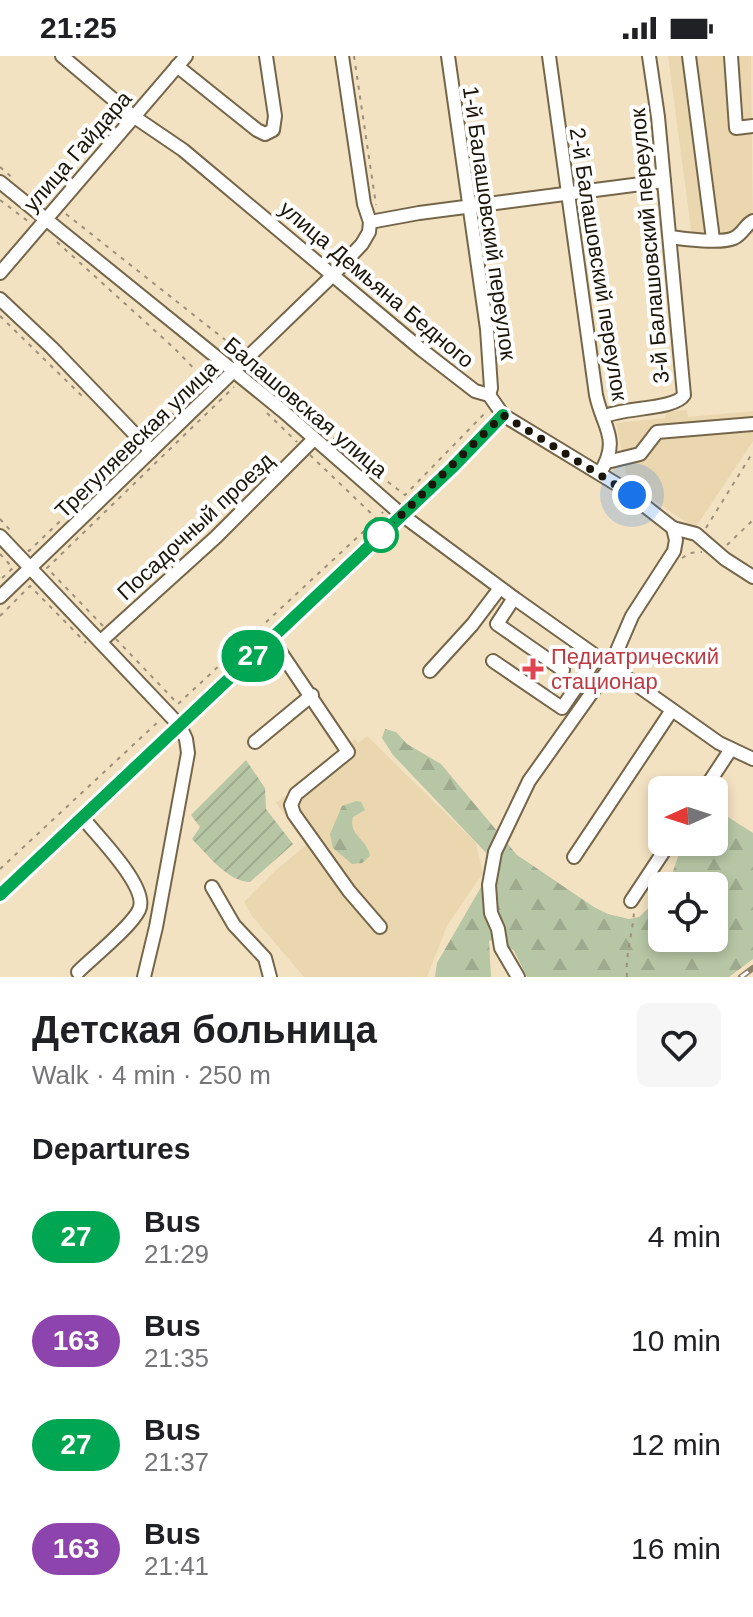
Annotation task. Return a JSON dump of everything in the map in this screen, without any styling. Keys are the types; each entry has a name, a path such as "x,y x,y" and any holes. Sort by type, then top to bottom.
{"street":[{"name":"улица Демьяна Бедного","path":"62,56 133,116 183,150 475,391 491,399 503,415 603,468 673,528"},
{"path":"182,61 265,134 273,130 275,116 266,56"},
{"path":"342,56 364,204 374,222 566,192 664,181"},
{"name":"1-й Балашовский переулок","path":"448,56 487,329 491,399"},
{"name":"2-й Балашовский переулок","path":"549,56 596,395 611,437 603,468"},
{"name":"3-й Балашовский переулок","path":"603,417 615,411 675,403 684,395 649,56"},
{"path":"689,56 713,239"},
{"path":"731,56 736,128 753,126"},
{"name":"улица Гайдара","path":"0,273 182,61"},
{"name":"Балашовская улица","path":"0,182 314,439 399,518 672,710 731,749 753,759"},
{"path":"670,237 734,238 753,221"},
{"name":"Трегуляевская улица","path":"0,597 148,446 236,378 366,238 374,222"},
{"path":"0,299 148,446"},
{"path":"0,895 399,518 503,415"},
{"path":"603,468 640,454 657,432 753,424"},
{"name":"Посадочный проезд","path":"101,641 195,556 314,439"},
{"path":"518,977 501,948 491,913 489,885 495,852 529,781 610,667 632,616 674,551 676,540 673,528 687,530 700,537 753,577"},
{"path":"0,536 180,726 188,753 144,977"},
{"path":"430,671 472,625 500,588"},
{"path":"514,598 497,624 563,670"},
{"path":"271,638 348,752 296,794 291,805 294,814 349,891 380,927"},
{"path":"493,661 562,708 597,657"},
{"path":"255,742 312,695"},
{"path":"574,857 672,710"},
{"path":"713,776 731,749"},
{"path":"78,972 134,917 141,902 138,886 83,818"},
{"path":"631,901 661,856"},
{"path":"212,887 234,925 265,958 270,977"}],"path":[{"path":"354,56 374,222"},
{"path":"0,167 22,186"},
{"path":"0,200 48,235 174,348 207,382"},
{"path":"56,206 238,350"},
{"path":"0,316 91,404"},
{"path":"259,371 348,451 405,495 491,399"},
{"path":"47,568 236,378"},
{"path":"29,551 148,446 176,412"},
{"path":"268,413 377,519"},
{"path":"690,553 753,452"},
{"path":"178,704 384,510 399,518"},
{"path":"0,554 13,568 0,580"},
{"path":"0,616 30,586"},
{"path":"0,869 160,721"},
{"path":"627,977 626,963 633,928 631,901"}],"shaded area":[{"path":"668,56 751,56 753,234 700,240 692,237"},
{"path":"687,410 688,417 753,411 753,441 695,528 628,483 616,423 665,418 666,412"},
{"path":"367,736 476,843 483,873 447,926 427,977 304,977 252,916 244,902 306,845 276,803 334,760 340,749 355,739 358,743"}],"green space":[{"path":"385,729 396,732 407,744 441,764 517,855 594,907 629,919 639,917 648,908 648,952 728,952 728,872 673,872 678,856 728,856 728,817 753,833 753,959 729,977 527,977 514,951 498,939 489,941 491,977 435,977 437,963 488,875 490,857 393,755 382,738"},
{"path":"246,760 265,788 266,809 293,844 250,882 226,872 192,839 200,827 191,815"},
{"path":"361,802 365,810 353,817 353,829 366,845 370,856 362,863 352,864 333,848 330,834 342,806"}],"railway":[{"path":"741,977 753,968"}],"bus line":[{"name":"27","path":"0,895 452,468 503,415"}],"place":[{"name":"Педиатрический стационар","path":"533,669"}],"route":[{"path":"381,535 503,415 632,495"}]}
